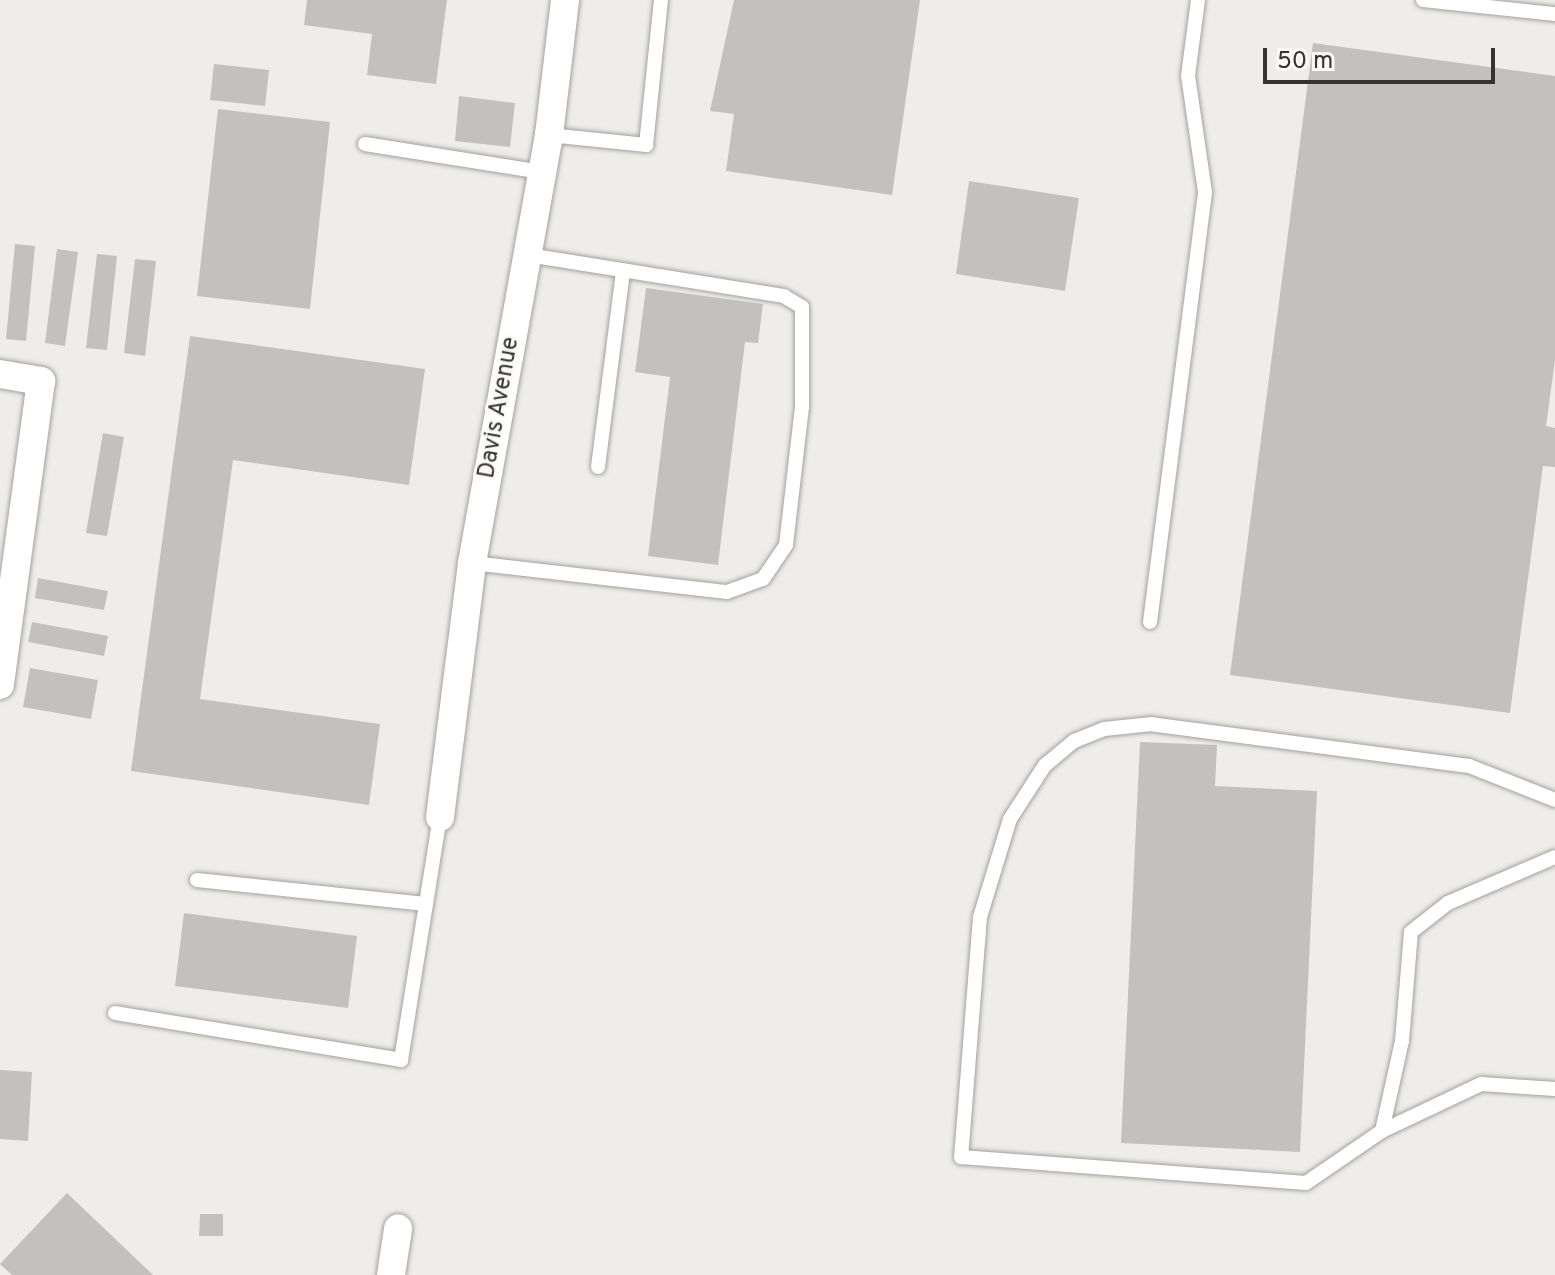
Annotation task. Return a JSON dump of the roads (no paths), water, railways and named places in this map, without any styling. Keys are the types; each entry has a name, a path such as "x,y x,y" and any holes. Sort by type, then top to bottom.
{"street":[{"name":"Davis Avenue","path":"440,817 472,563 549,135 565,0"},
{"path":"0,374 41,381 0,685"},
{"path":"391,1275 398,1229"}],"lane":[{"path":"549,135 646,145 661,0"},
{"path":"1150,622 1205,192 1188,76 1198,0"},
{"path":"1423,0 1555,14"},
{"path":"365,144 542,172"},
{"path":"472,563 714,592 749,586 777,567 786,545 808,317 784,296 527,255"},
{"path":"598,467 623,271"},
{"path":"1555,800 1469,766 1152,724 1104,729 1074,741 1045,765 1010,819 980,917 961,1157 1306,1183 1382,1131 1481,1084 1555,1089"},
{"path":"115,1013 401,1060 440,817"},
{"path":"1382,1131 1402,1041 1411,932 1448,903 1555,857"},
{"path":"197,880 426,904"}]}
